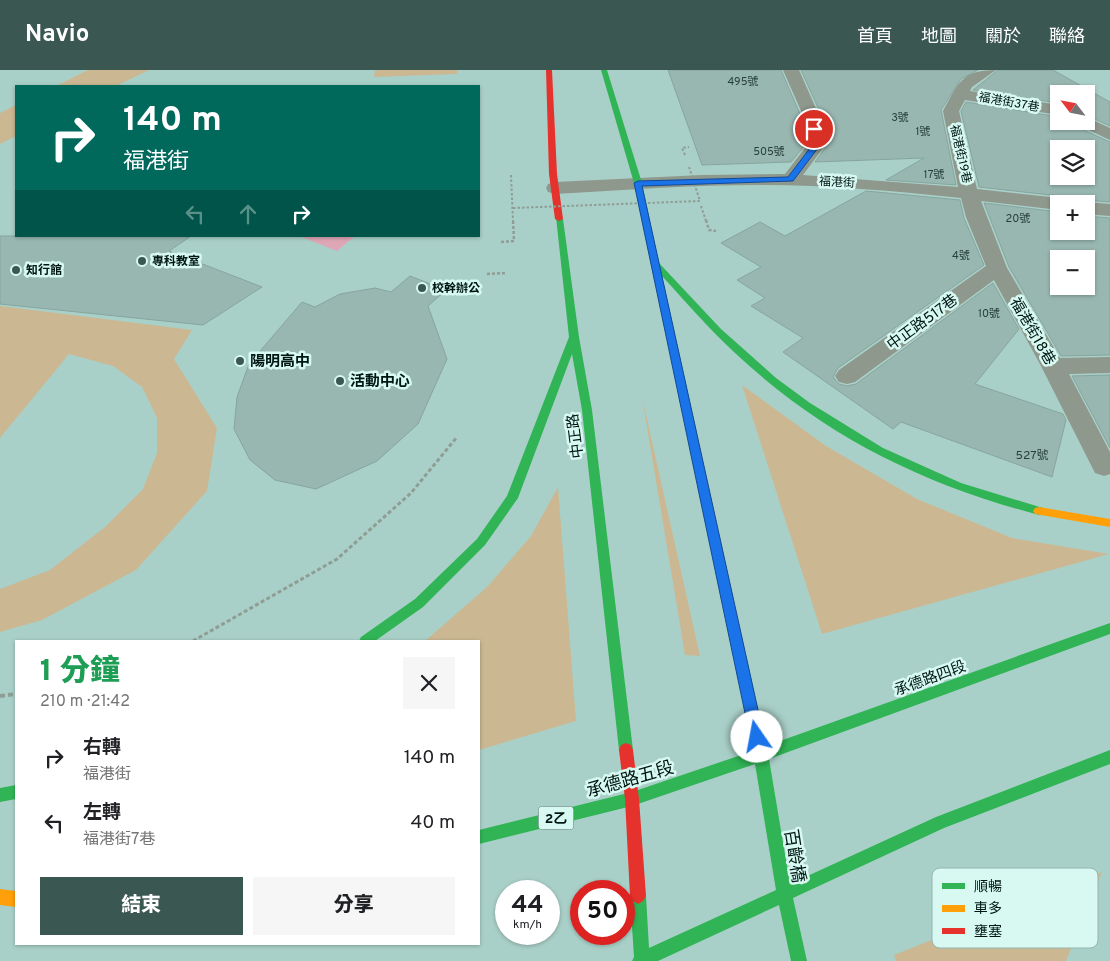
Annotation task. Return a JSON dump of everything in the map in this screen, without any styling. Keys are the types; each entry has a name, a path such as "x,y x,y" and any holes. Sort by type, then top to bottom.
{"main road":[{"name":"中正路","path":"549,70 555,188 574,337 587,410 632,799"},
{"path":"604,70 638,183 761,756"},
{"path":"656,264 740,352 808,406 882,453 973,492 1054,514 1110,524"},
{"path":"366,640 419,603 481,542 512,498 574,337"},
{"name":"承德路四段","path":"761,756 1110,628"},
{"name":"承德路五段","path":"480,836 632,799 761,756"},
{"name":"百齡橋","path":"761,756 784,894 799,961"},
{"path":"632,799 641,961 941,822 1110,757"},
{"path":"0,795 15,792"},
{"path":"0,897 15,899"}],"street":[{"path":"790,180 817,144 810,113 791,70"},
{"name":"福港街19巷","path":"971,194 963,172 952,111 966,84 988,70"},
{"name":"福港街37巷","path":"960,94 1050,109"},
{"path":"1095,127 1110,135"},
{"name":"福港街","path":"555,188 638,183 790,180 858,183 1050,203"},
{"name":"福港街18巷","path":"971,194 976,217 997,268 1053,366 1104,466"},
{"path":"1095,209 1110,210"},
{"name":"中正路517巷","path":"847,376 997,268"},
{"path":"1053,366 1110,365"}],"path":[{"path":"682,148 689,147"},
{"path":"689,167 709,230 716,230"},
{"path":"501,242 514,241 511,175"},
{"path":"512,208 700,201"},
{"path":"488,274 505,273"},
{"path":"195,640 337,559 411,494 457,437"},
{"path":"0,696 15,694"}],"shaded area":[{"path":"88,70 149,70 118,85 58,85"},
{"path":"375,70 457,70 457,74 374,77"},
{"path":"15,106 15,136 0,144 0,113"},
{"path":"302,237 354,237 337,251"},
{"path":"0,306 192,330 174,359 217,428 207,491 136,570 42,620 0,632 0,589 50,570 105,527 143,489 157,453 157,418 142,387 113,366 69,354 0,438"},
{"path":"742,385 826,446 917,499 1012,538 1109,554 822,634"},
{"path":"642,397 700,656 685,655"},
{"path":"558,487 576,721 480,750 480,640 426,640 487,587 531,536"},
{"path":"1102,872 1098,882 1098,874"},
{"path":"932,940 932,948 1071,948 1066,961 896,961 894,955"}],"building":[{"path":"668,70 781,70 800,114 806,144 791,162 702,165"},
{"path":"801,70 978,70 961,79 941,110 956,185 886,180 924,158 815,162 828,144 820,112"},
{"path":"998,70 1053,70 1080,85 1050,85 1050,102 973,90"},
{"path":"1095,94 1110,102 1110,126 1095,119"},
{"path":"966,102 1050,116 1050,130 1084,130 1110,142 1110,202 1095,201 1095,195 1050,195 979,187 961,111"},
{"path":"866,191 960,200 964,218 984,265 838,368 833,377 839,384 847,386 856,384 993,283 1019,329 975,384 1063,414 1066,420 1052,477 901,422 893,429 783,352 803,338 751,306 765,298 737,280 761,267 721,243 760,222 785,236"},
{"path":"984,203 1050,211 1050,240 1095,240 1095,217 1110,218 1110,355 1061,356 1009,267"},
{"name":"專科教室","path":"0,236 190,237 169,251 262,287 203,325 0,304"},
{"name":"活動中心","path":"410,276 446,290 428,306 447,359 418,424 377,461 316,489 275,480 250,460 234,429 237,397 249,364 302,302 315,307 340,294 375,288 391,292"},
{"path":"1110,375 1110,448 1072,376"}],"traffic: fast":[{"path":"604,70 638,183 691,429"},
{"path":"559,219 574,337 587,410 626,750"},
{"path":"656,264 740,352 772,380 842,430 918,470 998,500 1039,511"},
{"path":"366,640 419,603 481,542 512,498 574,337"},
{"path":"740,655 761,755 1110,628"},
{"path":"480,837 632,799 761,755 784,894 799,961"},
{"path":"638,896 642,960 941,822 1110,757"},
{"path":"0,795 15,792"}],"traffic: slow":[{"path":"691,429 740,655"},
{"path":"1039,511 1110,523"},
{"path":"0,897 15,899"}],"traffic: jam":[{"path":"549,70 553,174 559,219"},
{"path":"626,750 632,799 638,896"}],"place":[{"name":"專科教室","path":"142,261"},
{"name":"知行館","path":"16,270"},
{"name":"校幹辦公","path":"422,288"},
{"name":"陽明高中","path":"240,361"},
{"name":"活動中心","path":"340,381"}],"route":[{"path":"757,737 638,183 790,180 817,144 814,129"}]}
